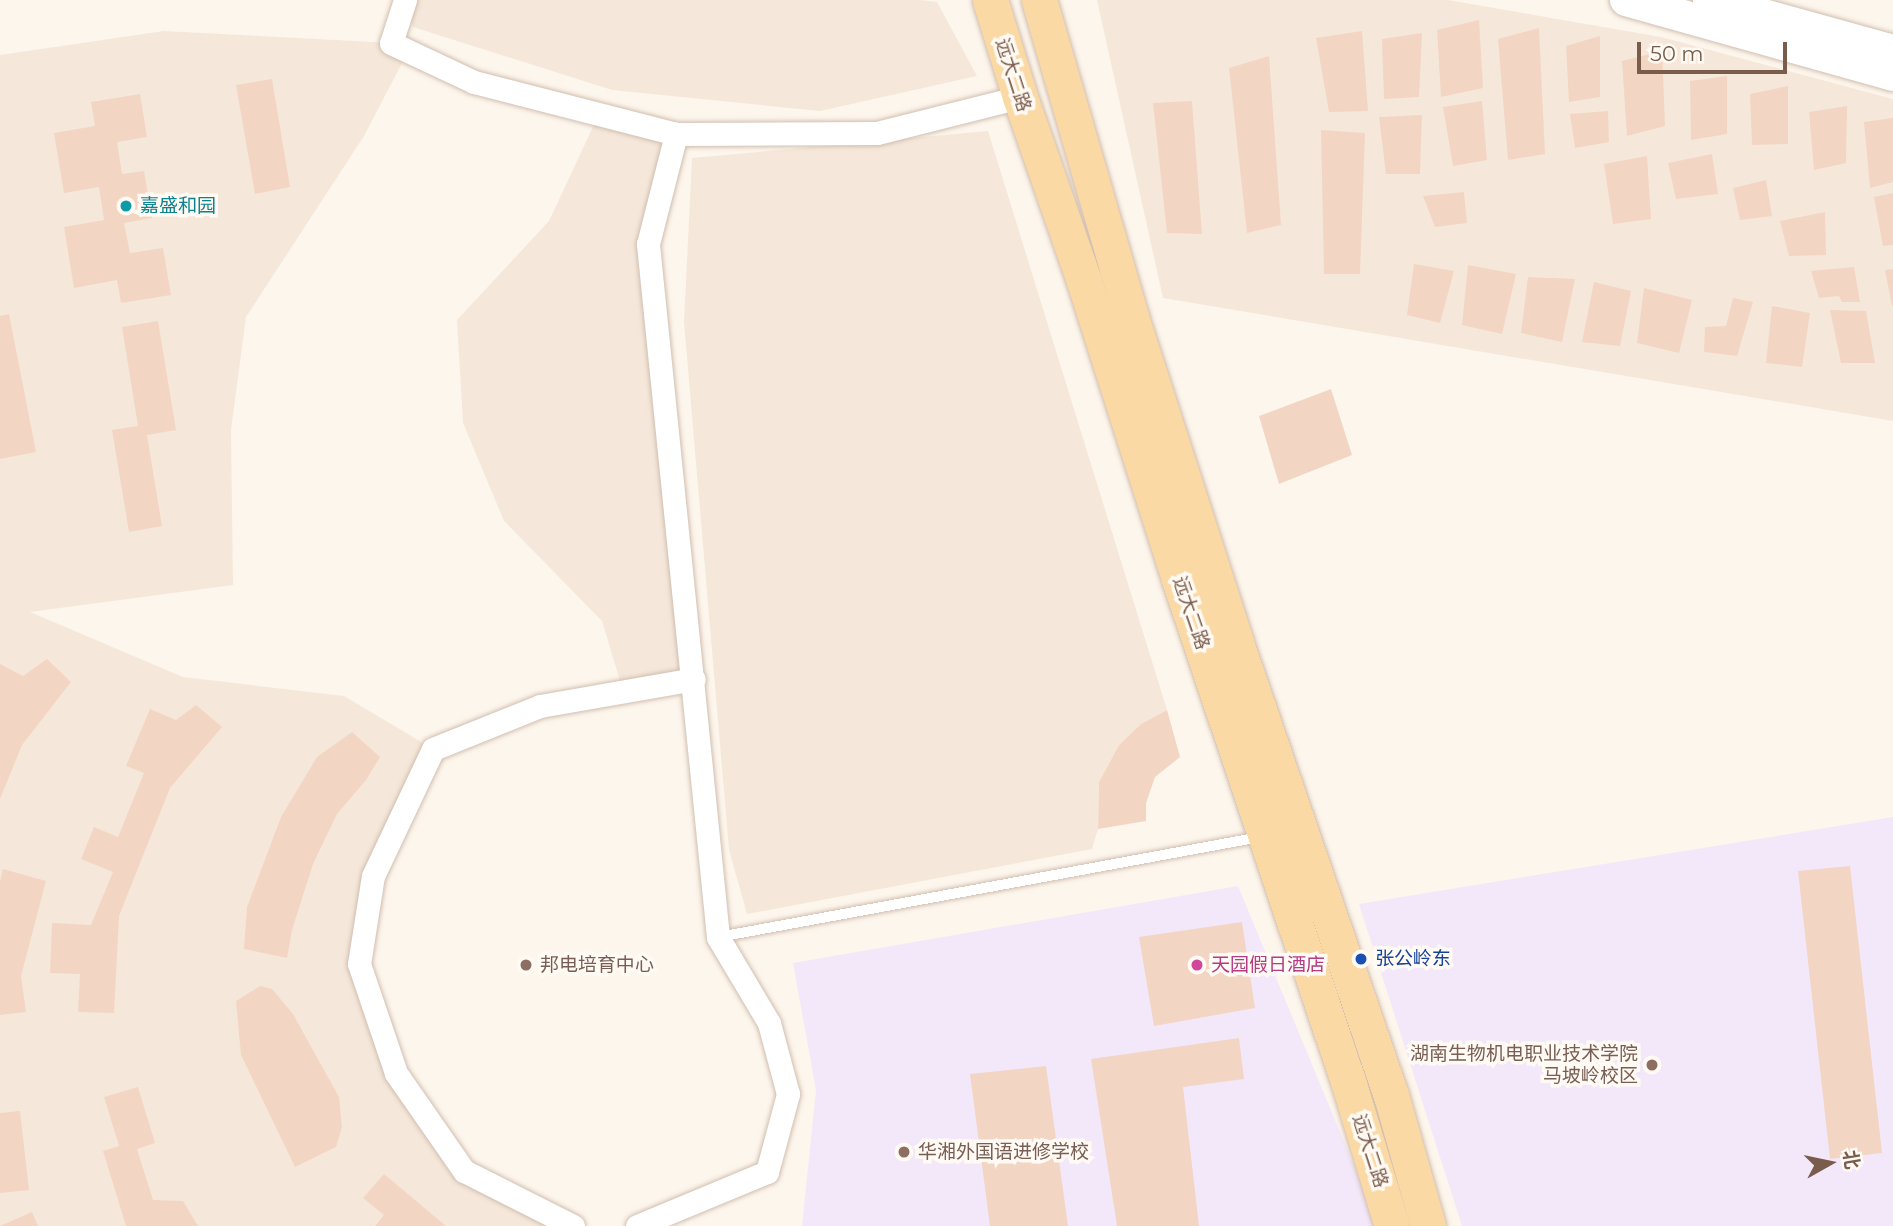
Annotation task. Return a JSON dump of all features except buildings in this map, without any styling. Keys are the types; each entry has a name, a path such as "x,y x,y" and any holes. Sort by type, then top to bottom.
{"main road":[{"name":"远大二路","path":"990,0 1392,1226"},
{"name":"远大二路","path":"1038,0 1131,317 1236,643 1391,1095 1428,1226"},
{"path":"1626,0 1893,75"},
{"path":"1709,0 1893,51"}],"street":[{"path":"405,0 391,43 474,82 676,134 877,133 1020,97"},
{"path":"636,1226 767,1171 788,1094 769,1023 718,937 648,244 676,134"},
{"path":"573,1226 464,1171 396,1073 359,964 373,876 433,748 540,706 694,679"}],"lane":[{"path":"718,937 1266,836"}],"shaded area":[{"path":"406,0 937,2 977,76 820,111 612,90 413,27"},
{"path":"1097,0 1448,0 1661,37 1893,99 1893,421 1163,298"},
{"path":"164,31 412,44 364,136 246,317 231,430 233,585 30,612 183,677 344,696 433,749 373,876 359,965 396,1073 464,1171 573,1226 0,1226 0,55"},
{"path":"599,114 676,134 643,226 694,679 623,691 602,621 504,521 463,423 457,320 549,221"},
{"path":"988,131 1167,710 1141,724 1119,745 1099,782 1098,829 1092,849 747,914 729,850 684,322 692,158"},
{"name":"湖南生物机电职业技术学院 马坡岭校区","path":"1893,817 1893,1226 1462,1226 1359,904"},
{"path":"1238,886 1379,1226 802,1226 816,1090 793,963"}],"place":[{"name":"嘉盛和园","path":"126,206"},
{"name":"张公岭东","path":"1361,959"},
{"name":"邦电培育中心","path":"526,965"},
{"name":"天园假日酒店","path":"1197,965"},
{"name":"湖南生物机电职业技术学院 马坡岭校区","path":"1652,1065"},
{"name":"华湘外国语进修学校","path":"904,1152"}]}
